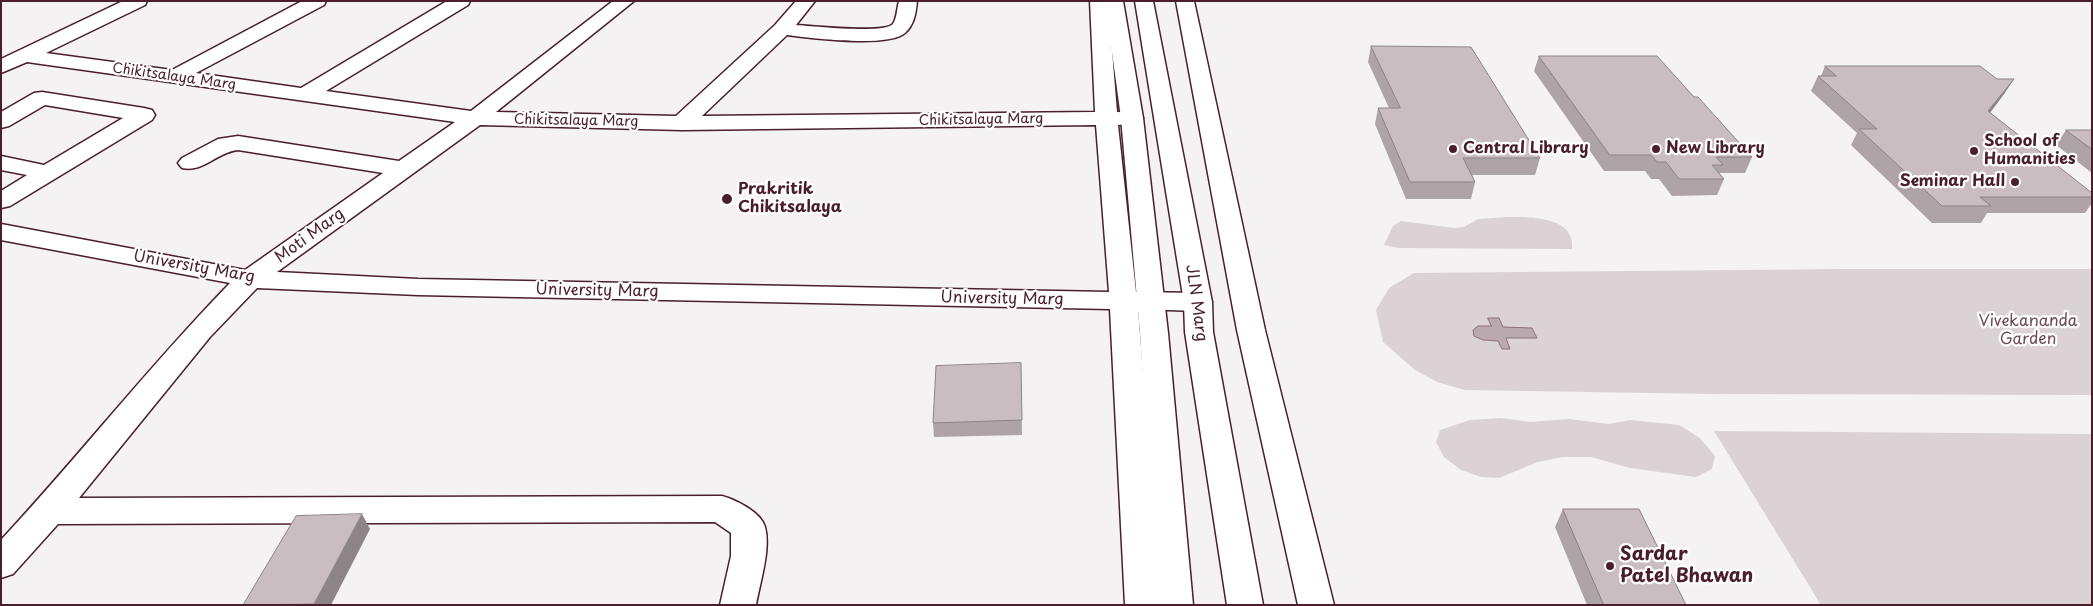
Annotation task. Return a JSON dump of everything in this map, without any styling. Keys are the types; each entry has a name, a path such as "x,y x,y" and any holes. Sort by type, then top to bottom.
{"street":[{"path":"1,67 138,1"},
{"path":"176,76 317,1"},
{"path":"304,95 461,1"},
{"name":"Moti Marg","path":"1,564 48,512 200,331 250,279 475,118 625,1"},
{"path":"682,123 782,29 806,1"},
{"path":"782,29 857,34 894,32 903,24 908,1"},
{"path":"1099,1 1119,118"},
{"path":"1114,1 1119,118 1137,302 1175,605"},
{"name":"JLN Marg","path":"1144,1 1198,302 1199,332 1245,605"},
{"path":"1185,1 1250,330 1316,605"},
{"name":"Chikitsalaya Marg","path":"25,56 475,118 682,123 1119,118"},
{"path":"1,121 99,67"},
{"path":"1,201 144,115 42,98"},
{"path":"190,163 226,144 238,143 404,169"},
{"path":"1,163 48,173"},
{"name":"University Marg","path":"1,232 250,279 418,287 1198,302"},
{"path":"1137,302 1142,605"},
{"path":"48,512 722,509 748,527 748,556 738,605"}],"green space":[{"path":"1508,217 1539,218 1559,224 1567,230 1571,238 1572,249 1398,248 1384,245 1393,226 1401,221 1454,228 1464,227 1478,219"},
{"name":"Vivekananda Garden","path":"2092,269 2092,395 1712,394 1465,390 1437,382 1415,370 1383,342 1376,310 1389,288 1414,273"},
{"path":"1501,418 1530,422 1569,419 1609,424 1630,420 1679,425 1700,438 1715,456 1712,469 1696,477 1630,468 1591,457 1563,457 1538,462 1499,478 1481,477 1461,470 1444,457 1436,442 1440,430 1470,420"},
{"path":"1714,431 2092,434 2092,605 1821,605"}],"shaded area":[{"path":"1488,318 1499,318 1503,327 1532,328 1537,338 1506,338 1510,349 1502,349 1498,341 1483,340 1474,336 1473,330 1478,326 1491,326"}],"building":[{"name":"Central Library","path":"1371,46 1471,47 1540,158 1463,158 1475,182 1410,182 1378,108 1400,108"},
{"name":"New Library","path":"1539,56 1657,56 1694,97 1698,97 1752,157 1716,157 1723,165 1712,165 1724,179 1679,179 1666,162 1657,162 1651,155 1610,155"},
{"name":"School of Humanities","path":"1825,66 1980,66 1997,79 2014,79 1988,111 2092,193 2092,197 1980,197 1991,206 1942,206 1859,129 1877,129 1818,76 1836,76"},
{"path":"2066,130 2092,130 2092,149"},
{"path":"1021,363 1022,420 933,423 936,366"},
{"name":"Sardar Patel Bhawan","path":"1563,509 1639,509 1686,605 1604,605"},
{"path":"362,514 314,604 243,605 296,516"}],"place":[{"name":"Central Library","path":"1453,149"},
{"name":"New Library","path":"1656,149"},
{"name":"School of Humanities","path":"1974,151"},
{"name":"Seminar Hall","path":"2015,182"},
{"name":"Prakritik Chikitsalaya","path":"727,199"},
{"name":"Sardar Patel Bhawan","path":"1610,566"}]}
